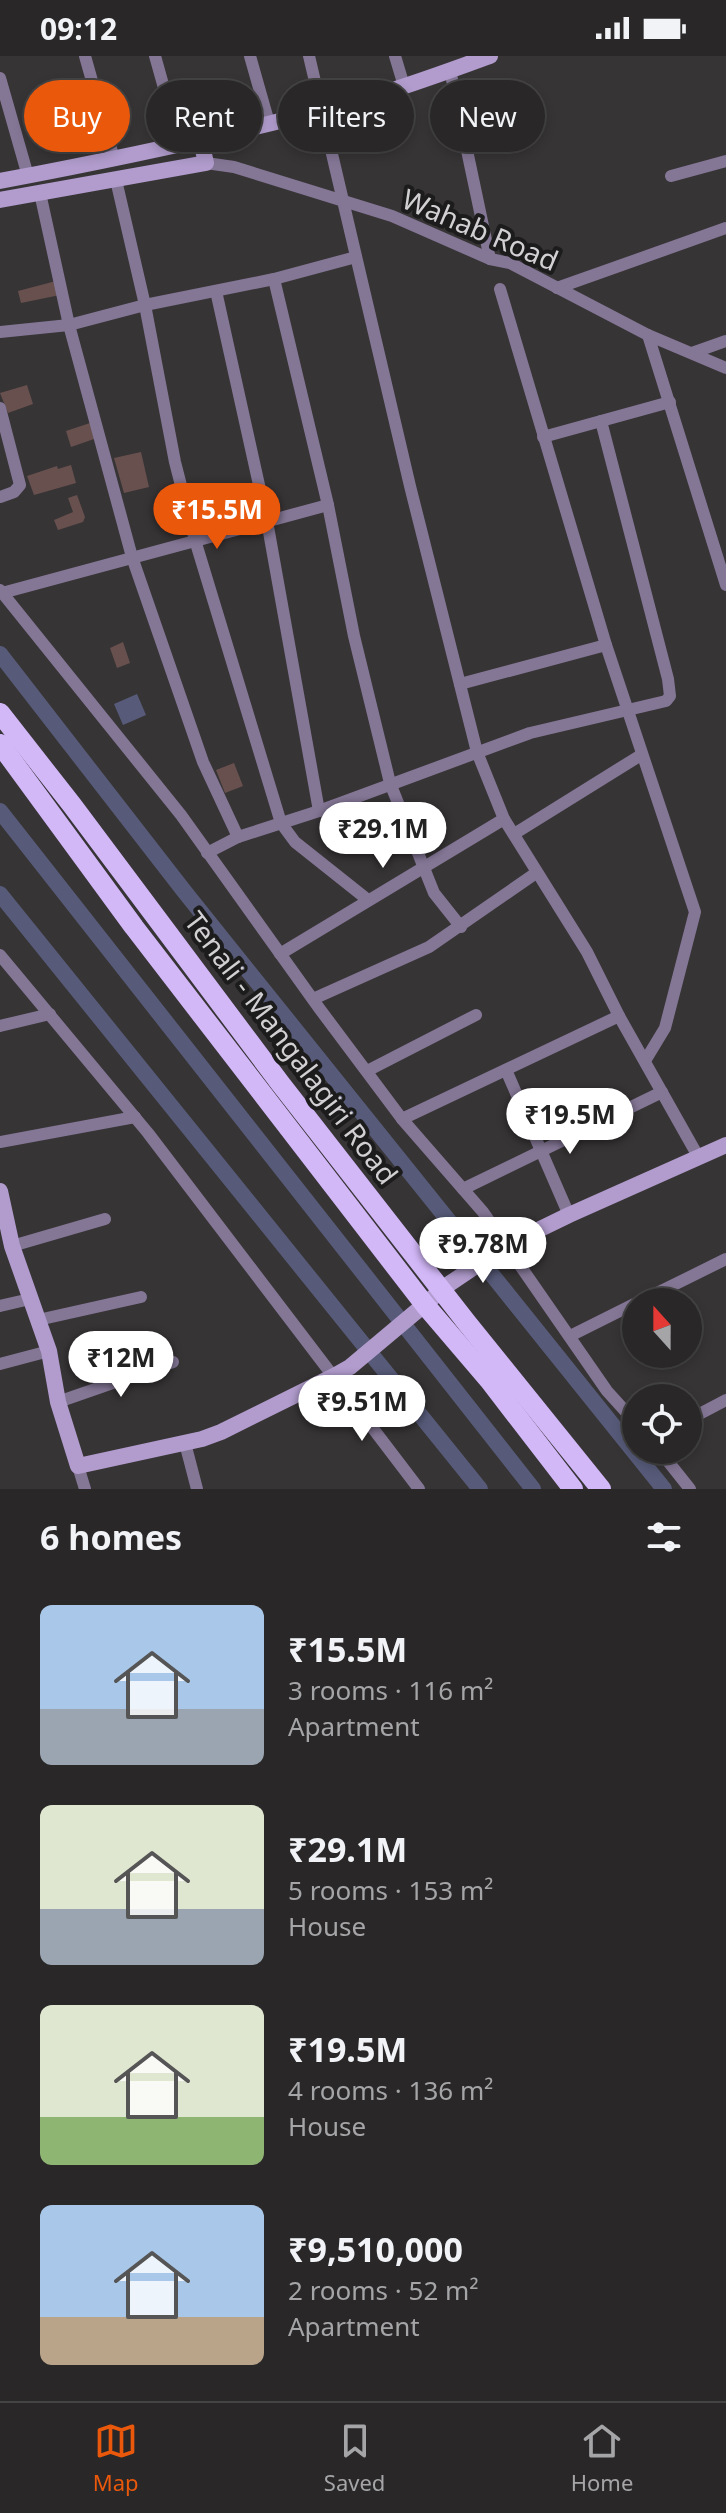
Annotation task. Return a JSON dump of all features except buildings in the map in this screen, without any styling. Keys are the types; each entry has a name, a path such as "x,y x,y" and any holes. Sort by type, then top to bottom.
{"main road":[{"name":"Tenali - Mangalagiri Road","path":"0,713 280,1083 445,1287 601,1489"},
{"path":"0,744 421,1308 489,1380 573,1489"}],"street":[{"path":"85,56 114,159"},
{"path":"155,56 162,80"},
{"path":"250,56 269,123"},
{"path":"309,56 315,80"},
{"path":"395,56 402,80"},
{"path":"414,83 490,56"},
{"path":"450,70 490,259"},
{"path":"0,78 28,176"},
{"path":"262,125 278,121"},
{"path":"0,181 147,152"},
{"path":"0,200 206,163 204,152"},
{"path":"332,152 477,752 504,819 587,952 619,1016 699,1158"},
{"path":"671,176 726,161"},
{"name":"Wahab Road","path":"206,163 234,167 392,216 490,259 510,263 648,335 726,368"},
{"path":"116,180 145,305 175,462 195,540 281,823 295,842 368,900"},
{"path":"40,193 69,325 132,557 203,762 238,837"},
{"path":"557,288 726,228"},
{"path":"0,332 69,325 145,305 274,279 356,257"},
{"path":"274,279 390,783 434,893 461,927"},
{"path":"500,289 606,645 695,912 665,1028 645,1061"},
{"path":"216,291 267,521 319,811"},
{"path":"648,335 726,585"},
{"path":"692,353 726,341"},
{"path":"543,437 670,402"},
{"path":"0,408 20,485 14,492 0,497"},
{"path":"207,853 238,837 319,811 545,728 659,704 670,696 601,421"},
{"path":"328,505 1,592 181,815 402,1119 463,1189 501,1249 622,1408"},
{"path":"460,684 606,645"},
{"path":"514,834 641,755"},
{"path":"280,954 504,819"},
{"path":"313,999 429,947 536,873"},
{"path":"0,955 135,1117 419,1489"},
{"path":"0,1026 50,1014"},
{"path":"367,1071 476,1015"},
{"path":"402,1119 619,1016"},
{"path":"506,1070 569,1215"},
{"path":"463,1189 662,1092"},
{"path":"0,1142 135,1117"},
{"path":"78,1466 221,1432 350,1367 445,1287 501,1249 726,1145"},
{"path":"0,1191 12,1246 49,1351 58,1402 85,1489"},
{"path":"12,1246 105,1219"},
{"path":"667,1288 726,1259"},
{"path":"38,1320 141,1297"},
{"path":"0,1306 30,1299"},
{"path":"570,1336 622,1310"},
{"path":"0,1364 49,1351"},
{"path":"58,1402 173,1362"},
{"path":"702,1413 726,1400"},
{"path":"185,1443 197,1489"},
{"path":"670,1464 690,1489"}],"shaded area":[{"path":"56,281 60,295 21,303 18,291"},
{"path":"27,385 33,404 8,413 0,393"},
{"path":"93,422 97,438 71,447 66,431"},
{"path":"141,452 149,487 124,493 114,458"},
{"path":"71,465 76,483 34,495 27,476 57,466 58,469"},
{"path":"77,495 85,517 83,522 58,530 54,520 73,512 68,498"},
{"path":"123,642 130,663 117,668 110,648"},
{"path":"234,763 243,786 225,793 216,770"}],"water":[{"path":"137,694 146,715 123,725 114,704"}],"waterway":[{"path":"0,654 184,891 664,1489"},
{"path":"0,811 533,1489"},
{"path":"0,894 480,1489"}]}
